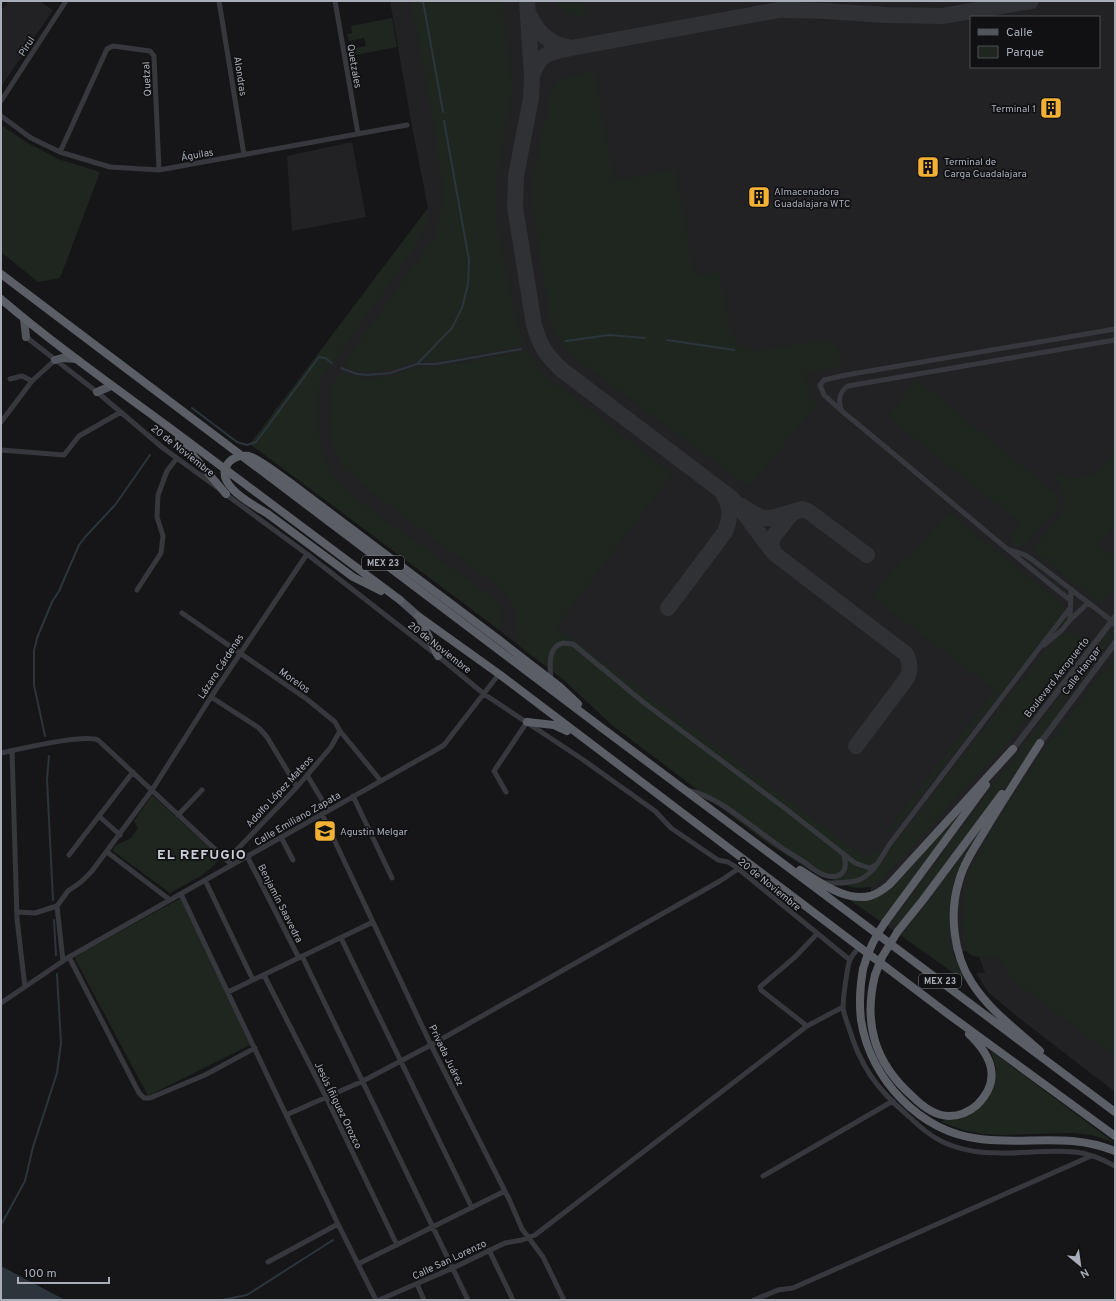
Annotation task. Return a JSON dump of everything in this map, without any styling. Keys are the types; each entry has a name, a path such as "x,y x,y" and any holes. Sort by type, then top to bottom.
{"highway":[{"name":"MEX 23","path":"1,274 606,731 1115,1112"},
{"name":"MEX 23","path":"1,299 24,319 111,386 170,428 400,600"},
{"path":"170,428 226,494"},
{"path":"400,600 353,577 268,514 234,491 228,485 225,473 229,462 240,456 249,456 292,484 551,680 606,731"},
{"name":"MEX 23","path":"418,616 499,674 859,948 1115,1136"},
{"path":"418,616 438,656"},
{"path":"527,722 554,725 583,739"},
{"path":"948,1014 976,1041 985,1053 992,1072 988,1091 982,1099 967,1112 948,1116 933,1112 918,1102 897,1082 883,1061 876,1042 871,1021 871,994 875,975 882,957 898,930 923,900 1040,743"},
{"path":"1040,743 970,855 959,880 955,898 955,938 963,967 971,982 982,997 1014,1028 1087,1092"},
{"path":"765,850 838,892 849,896 872,896 889,885 1013,749"},
{"path":"1013,749 876,936 866,959 860,989 860,1010 863,1028 868,1047 879,1070 888,1084 901,1098 921,1115 946,1129 961,1135 978,1139 1073,1140 1090,1143 1115,1151"}],"main road":[{"path":"24,319 26,337"},
{"path":"55,360 62,358 76,359"},
{"path":"97,392 111,386"},
{"name":"MEX 23","path":"400,600 418,616"}],"street":[{"name":"Pirul","path":"1,101 66,1"},
{"name":"Alondras","path":"220,1 244,155"},
{"name":"Quetzales","path":"335,1 358,134"},
{"name":"Quetzal","path":"60,152 107,49 113,46 150,51 154,56 159,170"},
{"name":"Águilas","path":"1,116 31,138 60,152 110,167 159,170 407,125"},
{"path":"1070,600 1025,565 843,412 824,395 820,385 824,380 871,370 1115,329"},
{"name":"20 de Noviembre","path":"26,337 97,392 177,458 306,554 438,656 484,694 582,759 655,811 671,828 718,860 728,862 738,869 850,960"},
{"path":"843,412 839,400 845,387 848,386 1115,340"},
{"path":"1,422 32,381 55,360"},
{"path":"10,379 22,376 32,381"},
{"path":"1,450 64,455 79,436 121,412"},
{"path":"138,590 161,553 163,536 157,517 158,495 167,471 177,458"},
{"path":"1009,550 1025,555 1114,621"},
{"name":"Lázaro Cárdenas","path":"57,906 68,891 81,882 92,871 152,790 211,697 306,554"},
{"path":"1070,589 1070,620"},
{"path":"1040,648 1062,630 1088,603"},
{"path":"821,883 848,882 862,879 871,871 889,845 1070,608"},
{"name":"Morelos","path":"182,613 308,700 335,722 340,731 381,781"},
{"name":"Boulevard Aeropuerto","path":"1013,749 1114,621"},
{"name":"Calle Hangar","path":"1063,712 1067,703 1115,639"},
{"path":"551,680 550,660 554,649 563,643 573,644 643,702 844,855 862,867 869,868 876,865"},
{"path":"1040,743 1115,643"},
{"name":"Calle Emiliano Zapata","path":"1,1003 68,957 444,745 499,674"},
{"path":"211,697 259,728 267,736 297,787"},
{"path":"506,792 494,771 527,722"},
{"name":"Adolfo López Mateos","path":"227,860 297,787 331,747 340,731"},
{"path":"1,753 77,739 90,738 102,743 232,865"},
{"path":"12,751 17,912 25,987"},
{"path":"69,855 100,817 133,772"},
{"path":"307,775 328,810"},
{"path":"684,789 712,798 788,852 824,875 834,876 842,873 846,869 844,855"},
{"path":"178,815 202,790"},
{"path":"353,796 392,878"},
{"name":"Privada Juárez","path":"322,814 431,1044 522,1229 543,1257 564,1300"},
{"path":"100,817 120,834"},
{"path":"281,837 293,860"},
{"path":"107,852 170,900"},
{"name":"Benjamín Saavedra","path":"247,856 301,957 363,1080 468,1300"},
{"path":"286,1115 363,1080 431,1044 720,881 738,869"},
{"path":"205,880 253,980"},
{"path":"181,894 338,1224 376,1300"},
{"path":"17,912 35,913 57,906 63,961"},
{"path":"228,992 373,922"},
{"path":"807,1026 761,990 760,987 795,957 817,934"},
{"path":"341,938 472,1208"},
{"path":"859,948 850,960 843,1007 852,1038 870,1077 892,1102 920,1128 944,1143 973,1151 1009,1154 1076,1152 1099,1158 1115,1166"},
{"path":"68,957 139,1093 144,1098 150,1098 205,1075 255,1048"},
{"name":"Jesús Íñiguez Orozco","path":"264,975 326,1097 397,1245"},
{"name":"Calle San Lorenzo","path":"379,1300 453,1268 505,1243 535,1235 807,1026 843,1007"},
{"path":"763,1176 892,1102"},
{"path":"754,1300 778,1290 793,1288 1091,1156"},
{"path":"358,1264 505,1192"},
{"path":"268,1262 338,1224"},
{"path":"489,1250 513,1300"},
{"path":"417,1284 424,1300"}],"shaded area":[{"path":"9,1 39,1 53,10 1,87 1,11"},
{"path":"390,1 1115,1 1115,1092 1014,1014 988,992 976,973 985,973 979,957 973,956 966,951 953,953 965,981 850,900 871,899 871,887 851,887 810,870 769,844 612,725 564,680 430,577 250,444 428,208"},
{"path":"352,142 366,217 292,231 287,156"},
{"path":"1,1266 65,1300 1,1300"}],"green space":[{"path":"411,1 502,1 512,85 495,191 495,201 499,232 513,301 519,328 525,345 436,362 416,361 389,370 367,372 355,371 343,365 433,238 441,211 442,185 435,130"},
{"path":"556,1 583,1 586,16 564,11"},
{"path":"392,18 397,47 351,56 351,49 366,46 364,38 349,41 347,34 352,33 351,26"},
{"path":"594,70 614,181 675,169 694,275 719,272 730,331 735,340 745,348 755,351 798,344 827,342 833,344 838,351 841,367 805,373 811,393 809,396 817,404 749,487 571,355 555,333 549,316 532,201 533,179 550,93 555,84 565,78"},
{"path":"1,125 26,142 58,159 100,172 60,278 38,282 1,252"},
{"path":"428,208 428,218 415,247 320,381 316,413 320,444 325,460 333,475 362,503 485,592 501,608 502,619 498,629 250,444"},
{"path":"527,351 552,382 571,395 672,474 556,627 866,859 874,850 884,851 892,846 1054,640 1061,634 1072,632 1081,637 1083,640 1083,647 1015,734 880,881 871,886 861,888 851,887 810,870 769,844 612,725 564,680 519,646 513,605 500,588 370,491 342,466 333,448 329,422 331,389 340,372 364,379 390,376 417,367 436,367"},
{"path":"916,379 1056,494 1058,502 1055,511 1024,545 1017,547 1008,539 1021,523 915,439 889,416"},
{"path":"1115,438 1115,523 1099,545 1115,558 1115,588 1112,588 1101,604 1032,550 1062,514 1064,501 1062,490 1055,478 1058,475 1069,478 1081,478 1099,471 1110,458"},
{"path":"948,512 1072,612 1065,624 1056,626 1049,632 892,832 887,831 995,690 872,597 900,561 904,557 908,560"},
{"path":"1111,627 1114,629 1114,636 1063,704 1061,713 899,927 892,922"},
{"path":"1115,655 1115,1057 1014,981 1001,961 994,957 973,956 966,951 961,929 962,903 967,879 973,864 990,833 1039,756"},
{"path":"978,794 882,922 850,900 871,899"},
{"path":"152,795 220,857 205,873 170,893 113,851 115,846 131,838 138,828 134,821"},
{"path":"978,835 955,878 952,893 950,941 953,953 965,981 902,936"},
{"path":"181,898 250,1045 148,1096 74,957"},
{"path":"991,1051 1115,1143 1092,1135 1072,1133 1003,1135 983,1134 963,1130 941,1122 943,1120 962,1118 968,1115 980,1105 985,1098 993,1083 996,1069"}],"waterway":[{"path":"423,1 443,112"},
{"path":"417,364 452,328 462,308 468,284 469,260 444,121"},
{"path":"566,341 609,335 645,338"},
{"path":"667,340 734,350"},
{"path":"341,368 357,374 367,375 390,373 417,364 436,364 521,349"},
{"path":"192,408 237,442 247,445 256,442 319,357 325,358 332,363"},
{"path":"45,736 34,685 34,651 37,638 79,545 115,505 150,455"},
{"path":"49,756 47,779 53,900"},
{"path":"54,920 56,955"},
{"path":"1,1225 25,1181 33,1147 57,1073 61,1043 57,974"},
{"path":"222,1300 247,1295 333,1240"}],"taxiway":[{"path":"527,1 532,78 531,98 516,176 515,207 534,325 541,345 552,360 562,370 731,498 743,511 775,554 906,654 910,666 907,678 856,746"},
{"path":"784,10 942,16 1031,1"},
{"path":"571,48 795,7"},
{"path":"530,16 537,28 546,38 564,47 571,48 546,55 538,62 532,76"},
{"path":"668,608 725,532 729,517 729,507 723,493"},
{"path":"742,506 757,515 767,518 772,518 794,511"},
{"path":"775,554 771,545 773,537 792,513 802,509 808,511 867,555"}],"place":[{"name":"Terminal 1","path":"1051,108"},
{"name":"Terminal de Carga Guadalajara","path":"928,167"},
{"name":"Almacenadora Guadalajara WTC","path":"759,197"},
{"name":"Agustin Melgar","path":"325,831"}],"district":[{"name":"EL REFUGIO","path":"202,854"}]}
